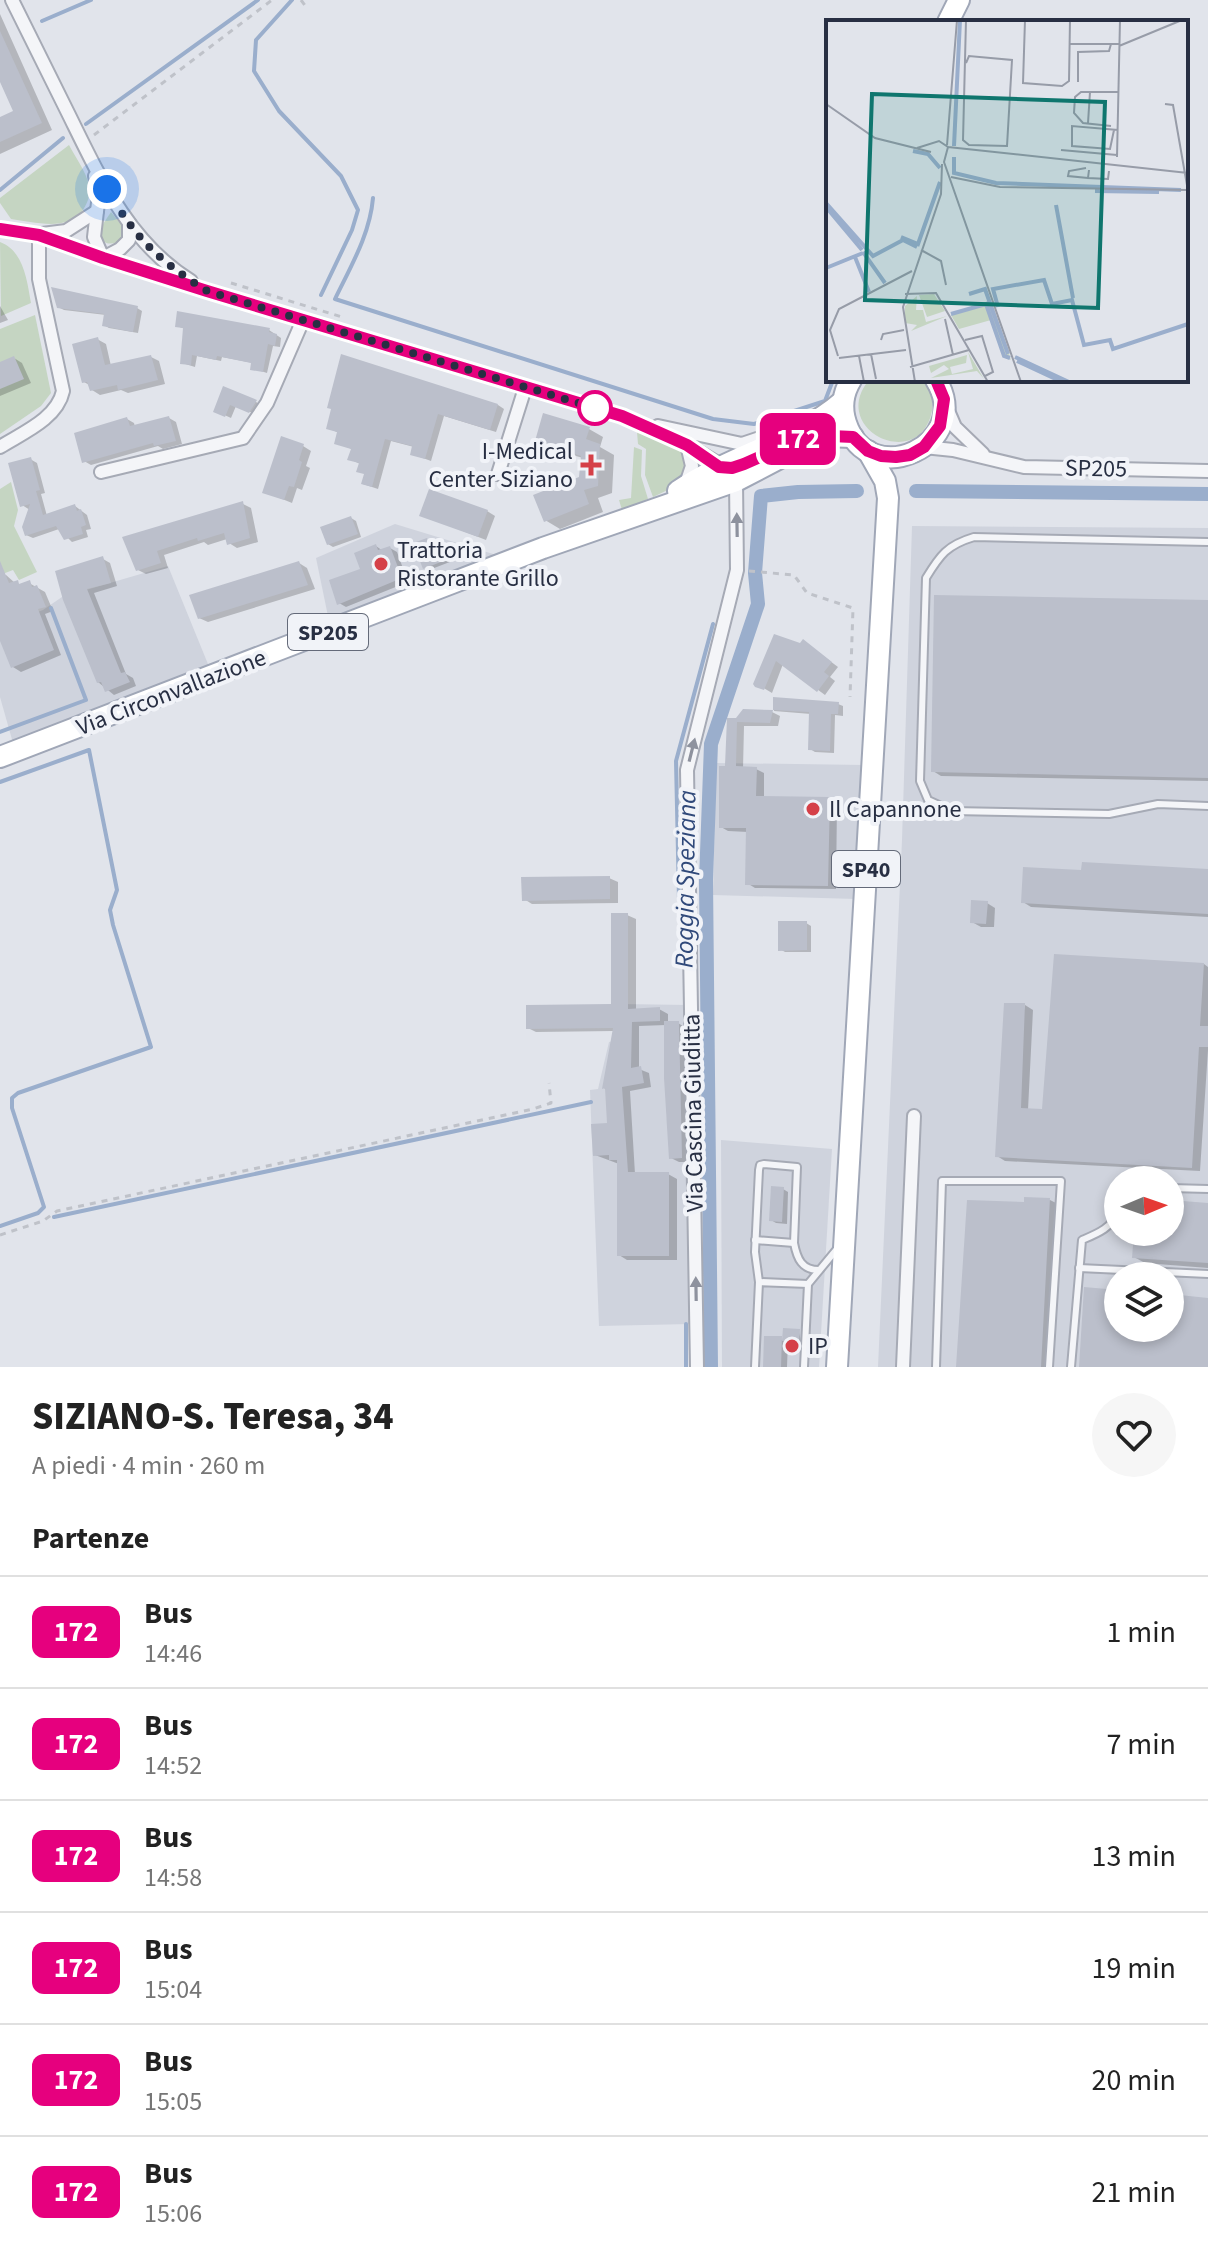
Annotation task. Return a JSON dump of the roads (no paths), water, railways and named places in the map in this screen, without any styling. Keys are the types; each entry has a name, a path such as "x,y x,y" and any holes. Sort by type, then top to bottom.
{"main road":[{"path":"949,20 959,0"},
{"path":"843,401 850,382"},
{"name":"SP40","path":"888,498 897,471 940,426 940,390"},
{"name":"SP205","path":"655,507 736,481 816,430 843,401"},
{"name":"SP40","path":"837,1367 888,498 885,481 846,426 843,401"},
{"name":"SP205","path":"655,507 719,467 816,430 860,444"},
{"path":"860,444 881,456 917,451"},
{"name":"Via Circonvallazione","path":"0,757 655,507"}],"street":[{"path":"12,0 93,165 140,240 171,268 207,291"},
{"path":"93,165 99,194 94,237 103,258"},
{"path":"39,235 66,231 97,211"},
{"path":"103,258 129,240 129,223"},
{"path":"0,229 39,235 207,291 635,421 742,444 798,425 816,430"},
{"path":"0,447 51,413 63,391 39,279 39,235"},
{"path":"101,472 243,438 267,403 303,320"},
{"path":"498,474 525,388"},
{"path":"940,390 955,427 985,456"},
{"path":"635,421 687,445 719,467"},
{"path":"685,487 692,466 687,445"},
{"name":"SP205","path":"917,451 985,456 1024,467 1208,471"},
{"name":"Via Cascina Giuditta","path":"697,1367 687,770 737,570 736,481"},
{"path":"903,1367 914,1116"}],"lane":[{"path":"1208,542 974,537 955,542 939,557 926,578 920,781 928,800 952,811 1109,814 1158,804 1208,806"},
{"path":"755,1367 759,1282 755,1240 760,1165 793,1165 798,1172 794,1243 801,1264 809,1270 819,1270"},
{"path":"936,1367 942,1181 1061,1181 1049,1367"},
{"path":"1184,1188 1208,1189"},
{"path":"1071,1367 1082,1240 1104,1229"},
{"path":"755,1240 794,1243"},
{"path":"804,1367 808,1284 844,1240"},
{"path":"1079,1268 1208,1274"},
{"path":"759,1282 808,1284"}],"waterway":[{"path":"42,21 91,0"},
{"path":"86,124 258,0"},
{"path":"292,0 256,40 254,71 279,111 341,176 358,210 352,230 321,295"},
{"path":"0,190 63,138"},
{"path":"373,198 364,237 335,299 713,419 754,424 825,401 832,382"},
{"name":"Roggia Speziana","path":"711,1367 706,880 711,744 758,604 755,573 761,496 857,491"},
{"name":"Roggia Speziana","path":"916,491 1208,494"},
{"path":"0,732 86,700 51,608"},
{"path":"679,899 676,761 713,624"},
{"path":"0,782 89,750 117,890 110,910 113,925 151,1047 18,1093 12,1098 12,1108 44,1207 38,1213 0,1226"},
{"path":"681,1084 686,1083"},
{"name":"Roggia Speziana","path":"701,1083 710,1083"},
{"path":"54,1217 591,1102"},
{"path":"686,1324 686,1367"}],"place":[{"name":"I-Medical Center Siziano","path":"591,465"},
{"name":"Trattoria Ristorante Grillo","path":"381,564"},
{"name":"Il Capannone","path":"813,809"},
{"name":"IP","path":"792,1346"}]}
